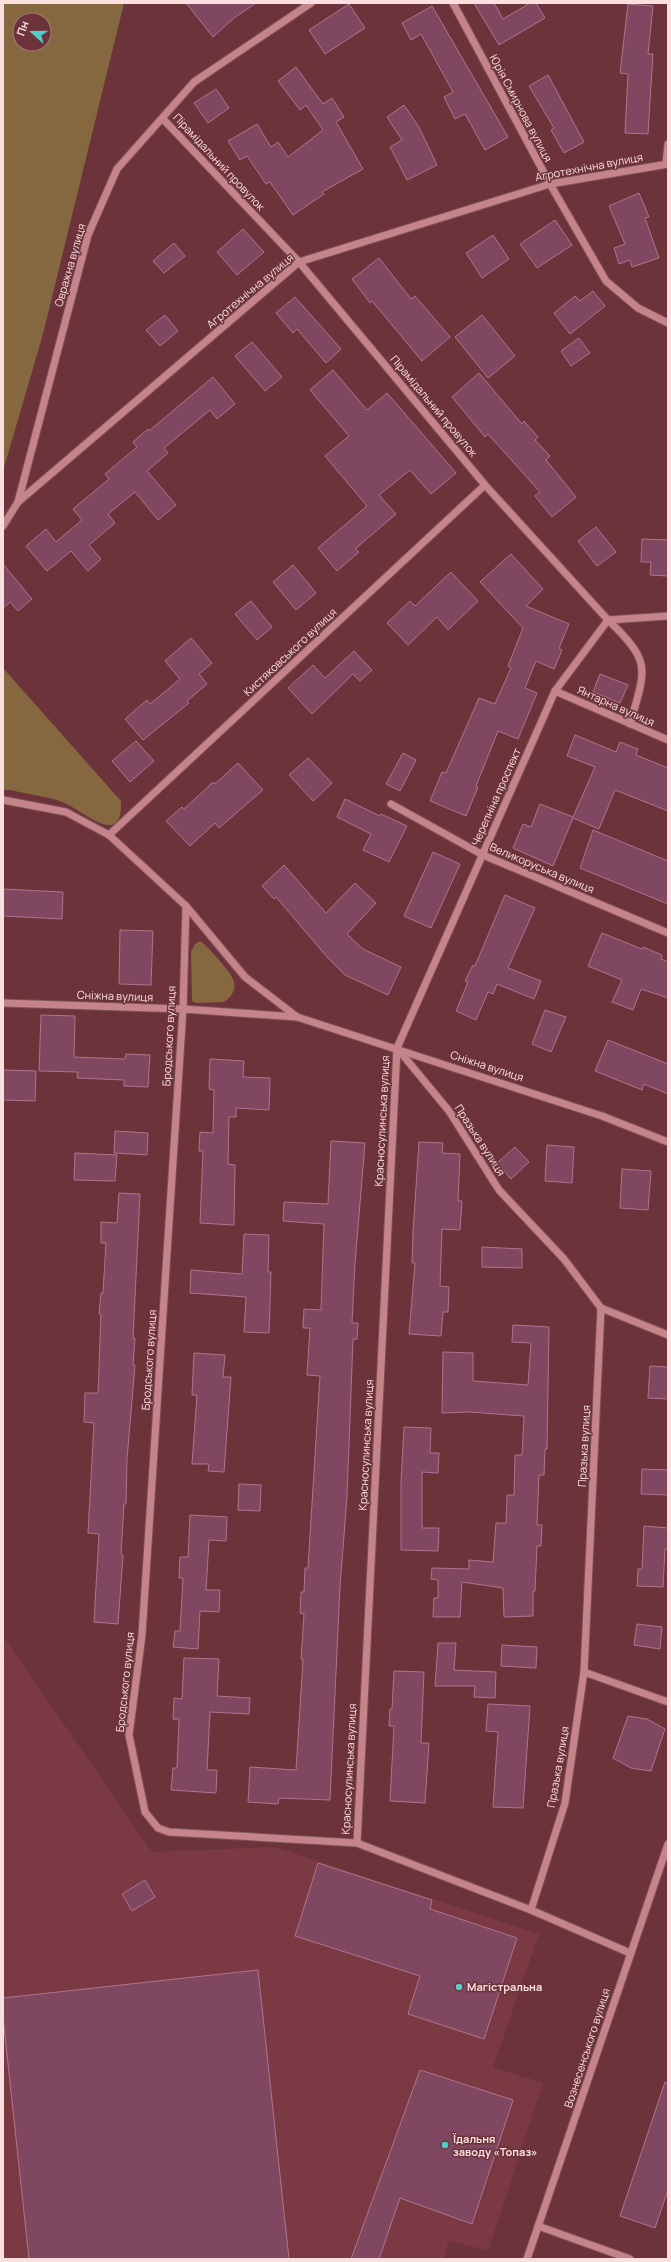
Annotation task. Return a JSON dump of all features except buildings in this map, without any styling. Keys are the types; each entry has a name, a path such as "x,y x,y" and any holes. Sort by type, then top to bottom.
{"street":[{"name":"Овражна вулиця","path":"18,502 88,235 117,169 163,119 194,82 310,3"},
{"name":"Юрія Смирнова вулиця","path":"453,3 550,184 606,281 638,308 668,323"},
{"name":"Пірамідальний провулок","path":"163,119 299,262 485,485 629,641 640,657 643,680 630,724"},
{"path":"667,164 668,144"},
{"name":"Агротехнічна вулиця","path":"3,526 18,502 299,262 550,184 667,164"},
{"name":"Кистяковського вулиця","path":"109,835 485,485"},
{"path":"608,620 668,616"},
{"name":"Черепніна проспект","path":"396,1048 555,691 608,620"},
{"name":"Янтарна вулиця","path":"555,691 668,740"},
{"name":"Сніжна вулиця","path":"3,800 66,812 109,835 186,906 245,977 297,1017"},
{"name":"Великоруська вулиця","path":"391,804 482,855 668,933"},
{"name":"Бродського вулиця","path":"186,906 183,1010 142,1635 129,1736 145,1812 158,1828 169,1832 357,1843"},
{"name":"Сніжна вулиця","path":"3,1003 183,1010 297,1017 602,1116 668,1142"},
{"name":"Празька вулиця","path":"396,1048 449,1111 500,1190 564,1259 601,1308 584,1672 565,1803 531,1910"},
{"name":"Красносулинська вулиця","path":"357,1843 396,1048"},
{"path":"601,1308 668,1334"},
{"path":"584,1672 668,1702"},
{"path":"357,1843 531,1910 630,1953"},
{"name":"Вознесенського вулиця","path":"527,2259 668,1844"},
{"path":"538,2226 630,2259"}],"shaded area":[{"path":"3,3 124,3 43,334 3,471"},
{"path":"3,668 121,801 120,816 115,823 108,825 99,822 60,801 11,790 3,790"},
{"path":"200,941 223,964 233,980 234,991 224,1002 196,1003 192,1001 191,952 195,944"},
{"path":"3,1636 152,1852 275,1847 539,1934 493,2067 543,2083 488,2251 449,2240 443,2259 3,2259"}],"place":[{"name":"Магістральна","path":"459,1987"},
{"name":"Їдальня заводу «Топаз»","path":"445,2145"}]}
